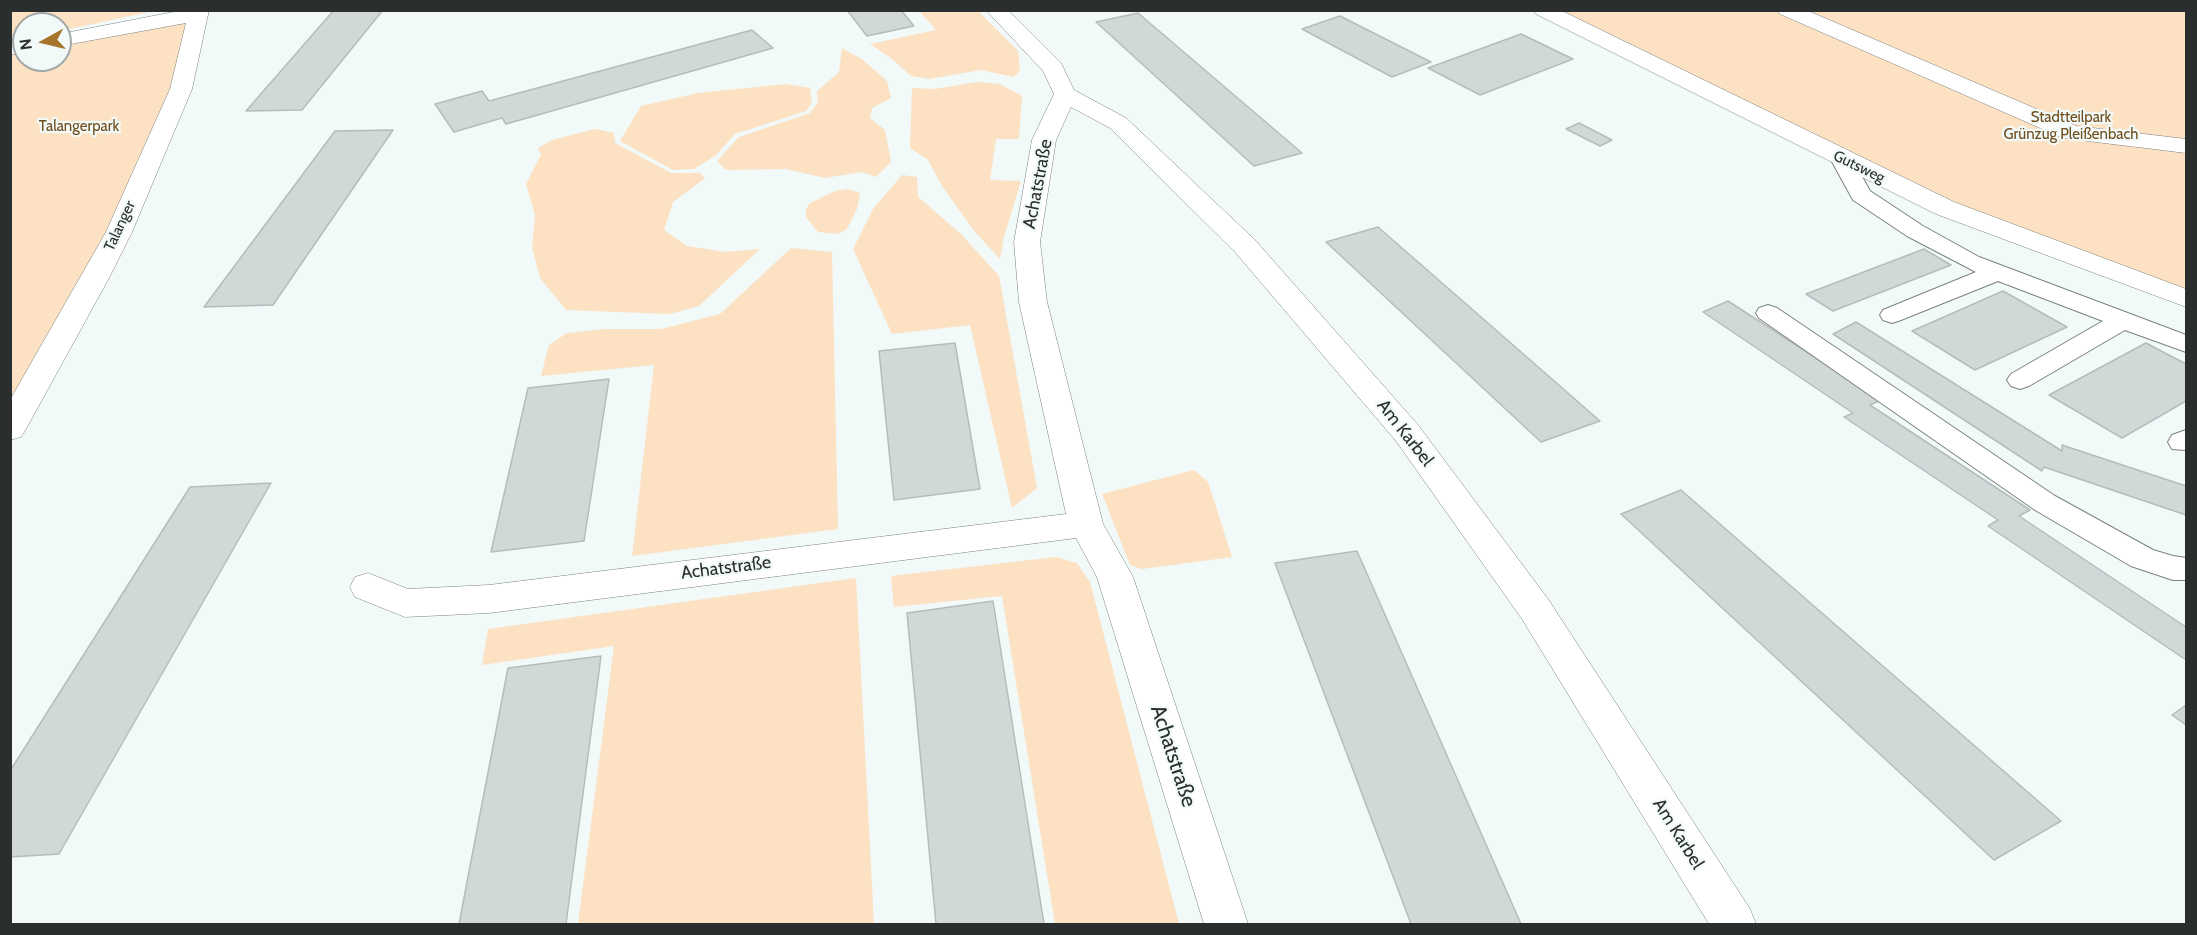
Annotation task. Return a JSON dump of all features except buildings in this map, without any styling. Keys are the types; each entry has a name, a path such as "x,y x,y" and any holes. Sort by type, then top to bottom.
{"street":[{"path":"996,10 1053,68 1065,94"},
{"name":"Gutsweg","path":"1543,10 1945,208 2187,299"},
{"path":"1787,10 2071,133 2187,146"},
{"path":"72,38 198,12"},
{"name":"Talanger","path":"10,429 119,232 181,89 198,12"},
{"name":"Achatstraße","path":"1065,94 1044,140 1027,242 1033,302 1086,524 1115,577 1226,924"},
{"name":"Am Karbel","path":"1065,94 1118,123 1245,246 1407,433 1535,609 1734,924"},
{"name":"Achatstraße","path":"368,587 405,603 489,599 1086,524"}],"lane":[{"path":"1841,158 1862,195 1925,236 1971,262 2187,344"},
{"path":"1892,315 1998,272"},
{"path":"1768,313 2045,503 2142,558 2173,568 2187,569"},
{"path":"2020,380 2124,320"}],"green space":[{"path":"11,10 154,10 72,28 72,12 12,12 11,42"},
{"path":"919,11 978,11 1018,51 1020,70 1014,77 981,70 929,79 911,76 870,44 936,30"},
{"name":"Stadtteilpark Grünzug Pleißenbach","path":"1552,11 2186,11 2186,291 1979,216"},
{"name":"Talangerpark","path":"192,18 172,91 88,275 11,408 11,53 12,72 72,72 72,42"},
{"path":"842,48 863,60 887,81 891,98 872,108 870,118 885,130 891,162 876,177 862,172 825,178 786,169 726,170 717,161 739,137 810,113 818,102 817,91 839,72"},
{"path":"977,82 1000,84 1022,96 1019,139 996,139 990,180 1021,181 1004,237 1000,259 975,232 942,186 928,160 910,148 912,88 935,89"},
{"path":"786,84 810,88 812,103 806,111 735,134 715,156 694,169 673,170 620,141 641,106 698,93"},
{"path":"595,129 614,133 615,143 671,173 700,173 705,178 673,202 664,230 687,246 725,252 760,249 699,306 669,314 566,310 540,278 532,247 535,215 526,184 541,155 538,148 552,140"},
{"path":"902,175 917,177 918,197 961,234 999,276 1037,488 1012,508 970,325 892,334 853,249 873,209"},
{"path":"848,189 860,193 857,209 846,230 837,234 818,232 806,217 806,209 810,203 835,191"},
{"path":"791,248 832,252 838,529 632,556 654,365 541,376 549,345 567,333 605,329 661,329 720,314"},
{"path":"1194,470 1208,482 1232,557 1142,569 1130,565 1102,494"},
{"path":"1056,557 1077,563 1090,582 1179,924 1055,924 1002,596 894,607 891,576"},
{"path":"856,578 874,924 578,924 614,646 482,665 488,629"}]}
